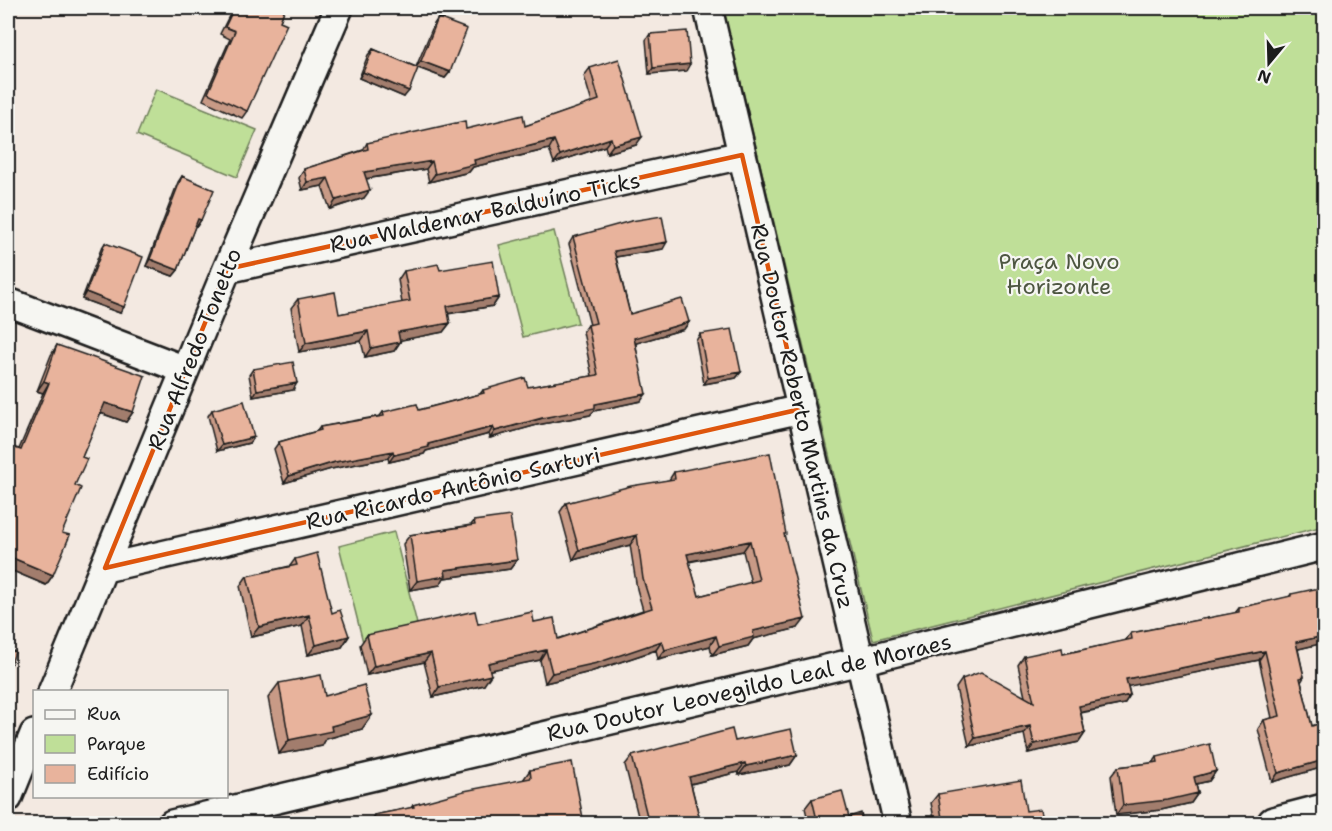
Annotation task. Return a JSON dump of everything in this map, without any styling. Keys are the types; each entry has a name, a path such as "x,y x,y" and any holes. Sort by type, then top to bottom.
{"street":[{"name":"Rua Alfredo Tonetto","path":"53,690 227,269 339,8"},
{"name":"Rua Doutor Roberto Martins da Cruz","path":"708,8 898,824"},
{"name":"Rua Waldemar Balduíno Ticks","path":"227,269 742,155"},
{"path":"8,302 185,370"},
{"name":"Rua Ricardo Antônio Sarturi","path":"105,568 801,409"},
{"name":"Rua Doutor Leovegildo Leal de Moraes","path":"172,824 860,661 1324,546"},
{"path":"8,798 33,736"},
{"path":"1274,824 1324,811"}],"highlighted area":[{"path":"742,155 801,409 105,568 227,269"}],"green space":[{"name":"Praça Novo Horizonte","path":"723,8 1324,8 1324,526 873,640"},
{"path":"156,89 257,130 237,177 137,135"},
{"path":"554,231 578,323 523,337 499,245"},
{"path":"394,532 418,628 363,642 339,546"}],"building":[{"path":"234,8 285,8 280,21 287,24 247,111 208,93 235,31 225,27"},
{"path":"435,8 451,8 449,13"},
{"path":"438,18 467,29 450,72 421,61"},
{"path":"687,31 690,64 653,68 650,34"},
{"path":"373,49 418,68 409,91 363,72"},
{"path":"619,59 642,137 613,145 611,138 560,155 554,140 474,160 475,164 435,174 432,161 364,172 370,190 336,200 328,178 307,182 304,169 368,149 367,143 465,121 466,129 523,115 525,126 599,100 590,68"},
{"path":"182,176 214,190 201,220 198,219 178,270 150,259"},
{"path":"662,216 667,242 614,251 630,314 682,299 689,322 634,338 646,394 595,404 595,408 542,418 495,431 493,427 428,444 429,447 394,455 393,451 335,462 289,476 279,442 321,430 320,427 384,416 383,412 417,404 419,410 484,393 483,390 525,378 528,387 598,375 588,325 596,323 573,237 631,221"},
{"path":"105,243 143,257 124,307 86,292"},
{"path":"493,261 499,297 447,306 450,323 398,332 400,342 371,348 368,331 306,343 298,299 335,292 339,314 410,301 404,271 438,264 440,270"},
{"path":"732,329 741,372 708,378 700,334"},
{"path":"57,345 145,376 133,412 105,403 82,457 87,459 75,485 81,488 62,533 70,535 53,575 8,556 8,458 12,447 21,450 49,383 44,381"},
{"path":"293,362 297,383 257,390 253,369"},
{"path":"244,401 254,437 222,445 212,410"},
{"path":"770,453 786,534 784,534 805,619 753,631 754,637 719,646 716,636 665,650 662,641 597,663 552,673 546,650 488,663 491,675 439,687 431,653 374,666 367,635 475,611 478,624 532,612 534,622 554,618 558,639 652,608 643,579 637,535 579,550 566,503 631,486 675,479 674,472","holes":["750,541 759,580 699,596 687,554"]},
{"path":"510,516 517,560 445,570 446,576 417,581 410,535 475,525 474,521"},
{"path":"317,553 332,613 340,610 349,636 316,645 309,615 259,627 247,576 297,565 295,559"},
{"path":"1324,587 1324,636 1296,642 1304,677 1300,678 1312,726 1324,722 1324,760 1278,773 1264,720 1280,716 1265,651 1126,679 1130,695 1079,706 1085,733 1034,744 1030,726 975,738 962,679 981,672 1034,702 1024,656 1062,648 1063,654 1132,639 1131,633 1239,612 1239,608"},
{"path":"8,649 15,652 8,673"},
{"path":"321,675 325,696 364,685 372,715 331,726 332,731 289,740 279,683"},
{"path":"732,729 735,741 791,729 797,755 746,766 745,763 689,777 701,824 649,824 632,756"},
{"path":"1210,744 1216,771 1194,777 1198,793 1168,800 1123,805 1118,767 1158,762 1157,757"},
{"path":"572,762 583,818 555,824 376,824 374,815 414,807 413,805 464,791 531,778 530,770"},
{"path":"1021,780 1026,811 1041,809 1044,824 943,824 938,794"},
{"path":"842,791 849,817 861,813 863,824 818,824 812,799"}]}
